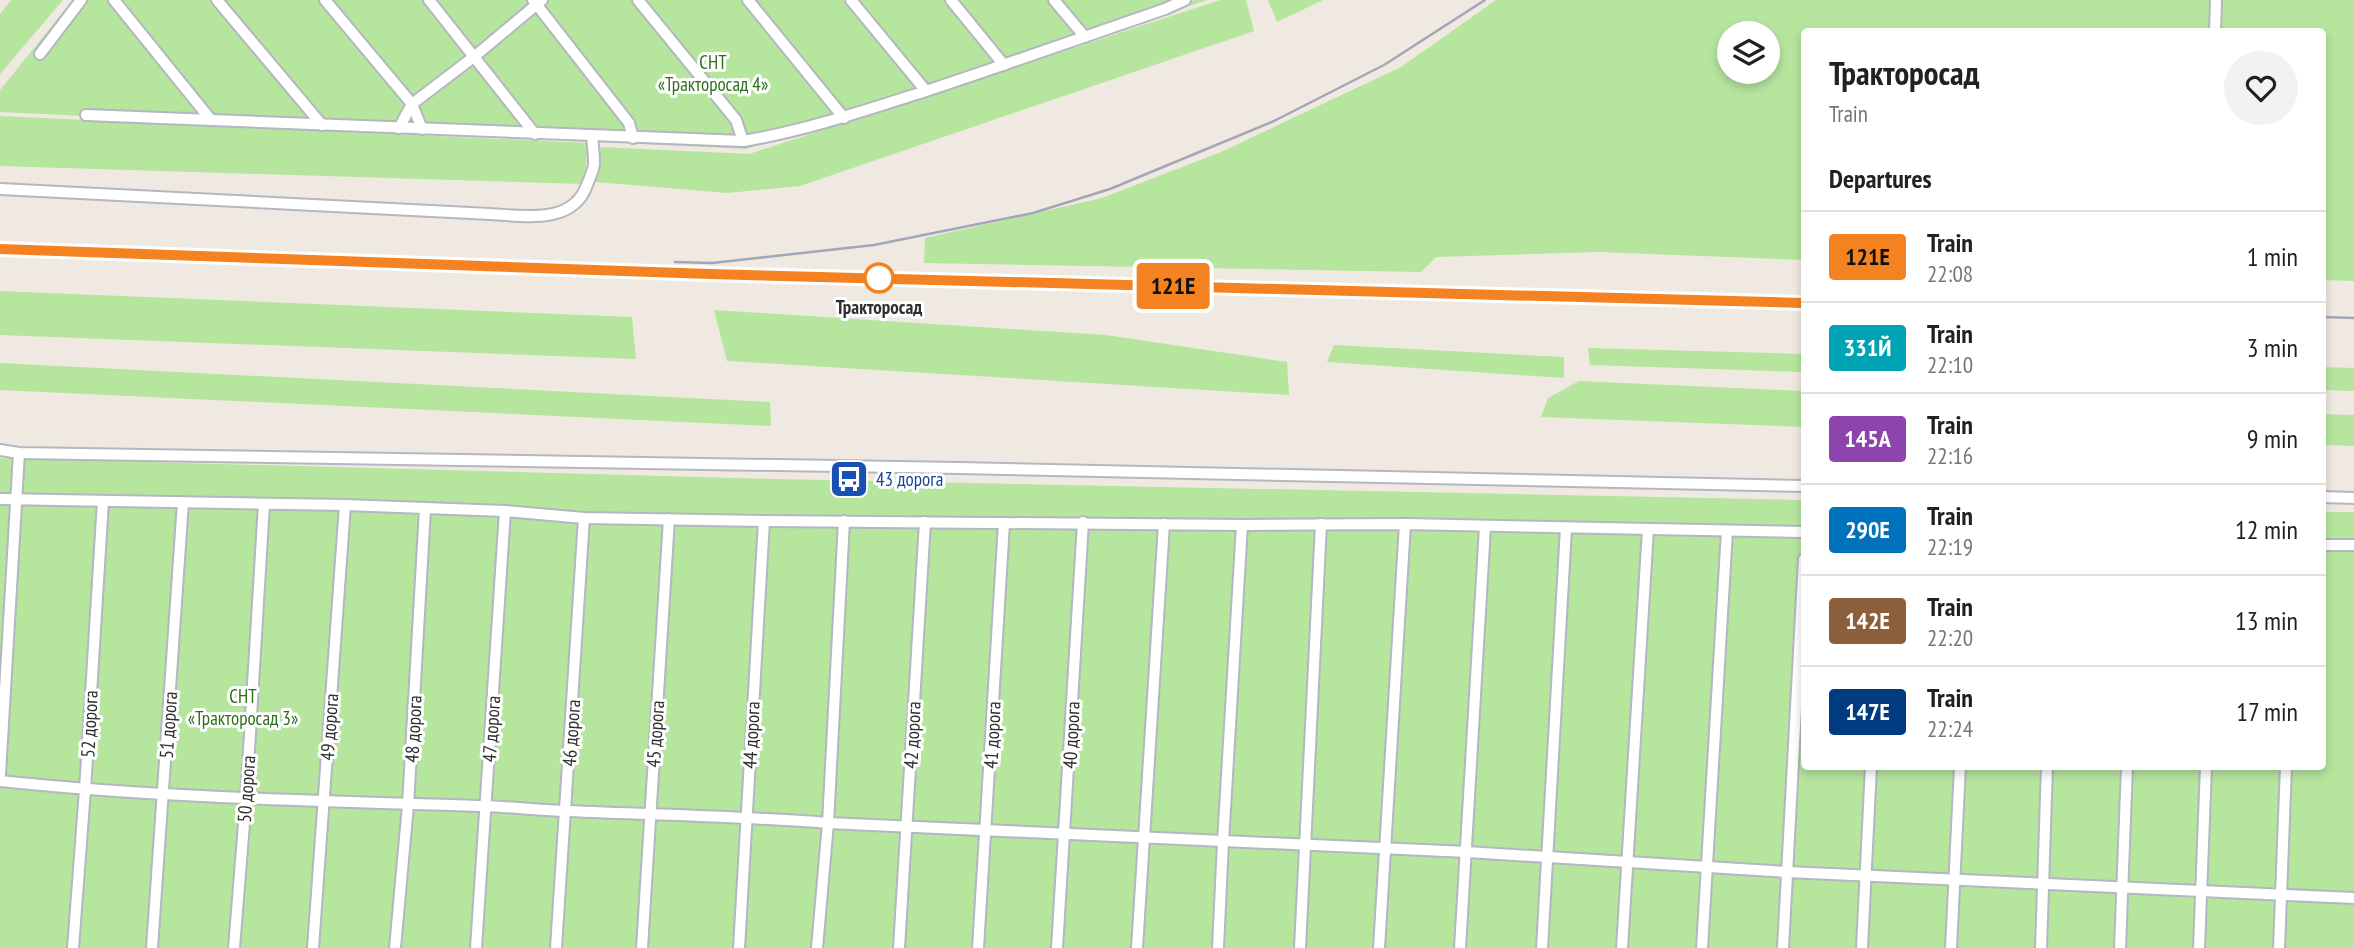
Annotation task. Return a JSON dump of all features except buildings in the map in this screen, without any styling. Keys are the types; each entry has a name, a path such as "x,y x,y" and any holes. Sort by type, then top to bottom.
{"street":[{"path":"40,54 81,0"},
{"path":"114,0 211,120"},
{"path":"217,0 322,125"},
{"path":"325,0 412,104 422,129"},
{"path":"429,0 535,134"},
{"path":"638,0 736,120 743,141"},
{"path":"748,0 844,118"},
{"path":"851,0 926,91"},
{"path":"951,0 1004,65"},
{"path":"1054,0 1085,37"},
{"path":"86,115 743,141 844,118 1085,37 1162,4 1185,0"},
{"path":"2216,0 2216,28"},
{"path":"399,128 412,104 475,56 537,2 629,123 633,138"},
{"path":"0,189 550,215 566,211 586,190 594,166 592,136"},
{"path":"0,450 19,453 1801,486"},
{"path":"0,774 19,453"},
{"path":"2326,497 2354,498"},
{"path":"0,499 345,505 584,517 764,521 1405,524 1801,532"},
{"name":"52 дорога","path":"73,948 103,500"},
{"name":"51 дорога","path":"152,948 183,502"},
{"name":"50 дорога","path":"234,948 264,504"},
{"name":"49 дорога","path":"313,948 345,505"},
{"name":"48 дорога","path":"395,948 408,805 425,509"},
{"name":"47 дорога","path":"476,948 505,511"},
{"name":"46 дорога","path":"556,948 584,517"},
{"name":"45 дорога","path":"642,948 669,519"},
{"name":"44 дорога","path":"739,948 764,521"},
{"path":"817,948 828,823 844,522"},
{"name":"42 дорога","path":"899,948 925,522"},
{"name":"40 дорога","path":"1057,948 1083,522"},
{"name":"41 дорога","path":"978,948 1004,523"},
{"path":"1137,948 1164,524"},
{"path":"1300,948 1321,524"},
{"path":"1379,948 1405,524"},
{"path":"1218,948 1242,525"},
{"path":"1460,948 1485,527"},
{"path":"1542,948 1566,528"},
{"path":"1622,948 1648,529"},
{"path":"1702,948 1727,531"},
{"path":"2326,545 2354,545"},
{"path":"1783,948 1801,614"},
{"path":"1863,948 1871,770"},
{"path":"1951,948 1960,770"},
{"path":"2041,948 2047,770"},
{"path":"2120,948 2127,770"},
{"path":"2199,948 2206,770"},
{"path":"2279,948 2286,770"},
{"path":"0,781 85,790 323,803 486,806 747,817 1467,852 2043,885 2354,898"}],"green space":[{"path":"11,0 63,0 0,74 0,14"},
{"name":"СНТ «Тракторосад 4»","path":"73,0 1207,0 836,123 746,149 0,112 0,90"},
{"path":"1220,0 1246,0 1254,31 800,186 727,193 596,182 601,147 749,154"},
{"path":"1268,0 1323,0 1277,22"},
{"path":"1496,0 2354,0 2354,281 2326,280 2326,28 1801,28 1801,260 1599,252 1436,257 1421,272 924,263 925,238 1102,198 1221,152 1401,67"},
{"path":"0,116 588,143 584,184 0,166"},
{"path":"0,291 632,317 636,359 0,335"},
{"path":"714,310 1106,335 1287,362 1289,395 727,361"},
{"path":"1334,345 1564,357 1564,378 1327,362"},
{"path":"1588,348 1801,354 1801,372 1590,365"},
{"path":"0,363 770,402 771,426 0,390"},
{"path":"2326,367 2354,368 2354,391 2326,390"},
{"path":"1579,381 1801,391 1801,427 1541,417 1548,398"},
{"path":"2326,414 2354,415 2354,446 2326,445"},
{"name":"СНТ «Тракторосад 3»","path":"0,458 776,479 1801,500 1801,770 2326,770 2326,512 2354,512 2354,948 0,948"}],"railway":[{"path":"675,262 712,263 874,245 1033,213 1110,189 1274,121 1384,65 1485,0"},
{"path":"0,249 710,274 1801,303"},
{"path":"2326,317 2354,318"}],"train":[{"name":"121Е","path":"0,249 710,274 1801,303"}],"place":[{"name":"Тракторосад","path":"879,278"},
{"name":"43 дорога","path":"849,479"}]}
